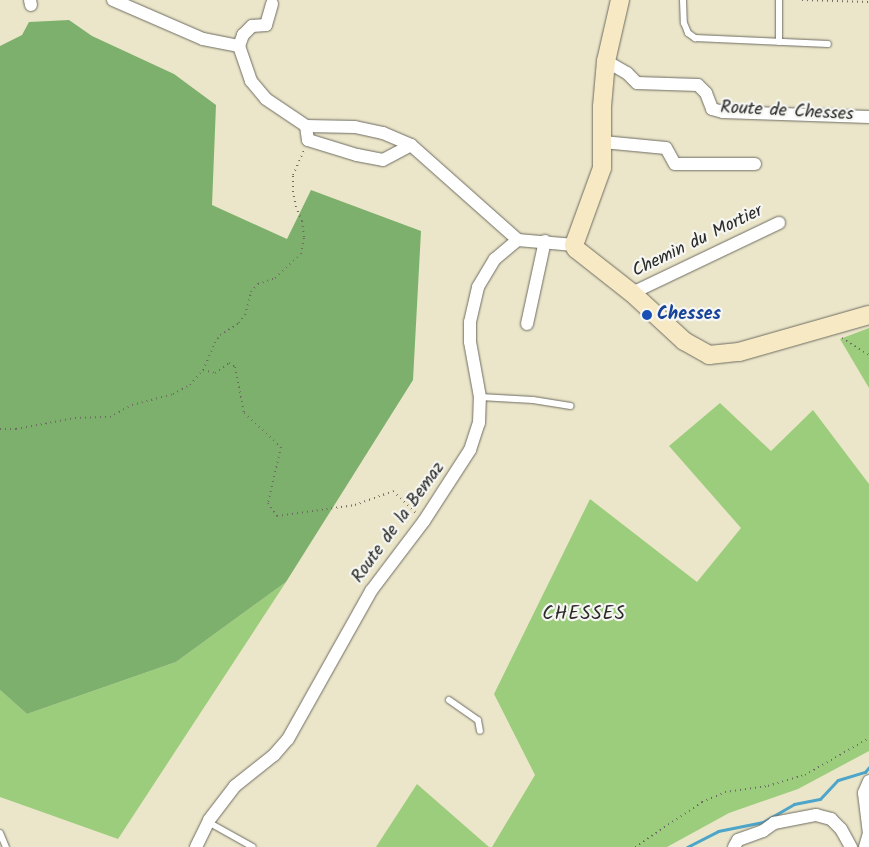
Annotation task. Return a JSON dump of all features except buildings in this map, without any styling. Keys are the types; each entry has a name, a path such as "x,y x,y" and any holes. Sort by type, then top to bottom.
{"main road":[{"path":"620,0 606,61 602,107 602,168 574,245 582,255 632,293 684,341 709,355 739,352 869,315"}],"street":[{"path":"113,0 203,39 239,46"},
{"path":"272,4 266,25 252,26 243,35 239,46 251,81 266,99 306,126 355,127 383,133 411,146 438,167 518,240 574,245"},
{"name":"Route de Chesses","path":"606,61 627,72 637,83 698,85 706,93 712,109 723,112 869,116"},
{"path":"306,126 308,140 357,156 383,160 411,146"},
{"path":"603,142 666,148 675,164 755,164"},
{"name":"Chemin du Mortier","path":"632,293 780,223"},
{"name":"Route de la Bemaz","path":"196,847 208,822 234,786 274,755 288,739 371,591 424,521 470,450 479,423 480,397 470,342 470,322 478,286 495,259 518,240"},
{"path":"527,324 545,241"},
{"path":"865,847 869,832 864,793 869,781"},
{"path":"734,847 738,840 763,831 774,823 816,815 831,819 841,829 851,847"}],"lane":[{"path":"682,0 684,23 688,33 695,38 828,44"},
{"path":"779,0 779,42"},
{"path":"480,397 533,400 571,406"},
{"path":"449,700 478,720 480,732"},
{"path":"208,822 253,847"},
{"path":"0,833 6,847"}],"path":[{"path":"802,0 869,2"},
{"path":"0,429 16,429 75,418 110,417 132,405 173,394 190,385 204,370 214,343 220,335 239,323 245,315 251,292 258,284 276,278 301,254 304,237 302,221 296,207 293,192 294,175 308,140"},
{"path":"824,327 869,355"},
{"path":"204,370 215,373 230,363 234,367 244,413 281,447 268,503 277,516 355,505 393,491 424,521"},
{"path":"635,847 702,802 726,792 768,786 805,775 869,738"}],"green space":[{"path":"69,20 92,36 174,74 216,105 212,205 287,239 311,190 421,231 413,380 286,582 176,662 27,714 0,690 0,46 22,35 29,22"},
{"path":"869,328 869,388 840,339"},
{"path":"720,403 771,451 813,410 869,484 869,751 798,789 729,813 667,847 492,847 535,775 494,694 590,499 697,582 741,528 669,446"},
{"path":"286,582 118,839 0,797 0,690 27,714 176,662"},
{"path":"417,784 489,847 376,847"}],"waterway":[{"path":"687,847 718,831 763,822 794,804 820,799 838,780 865,772 869,767"}],"place":[{"name":"Chesses","path":"647,315"}],"district":[{"name":"CHESSES","path":"584,615"}]}
